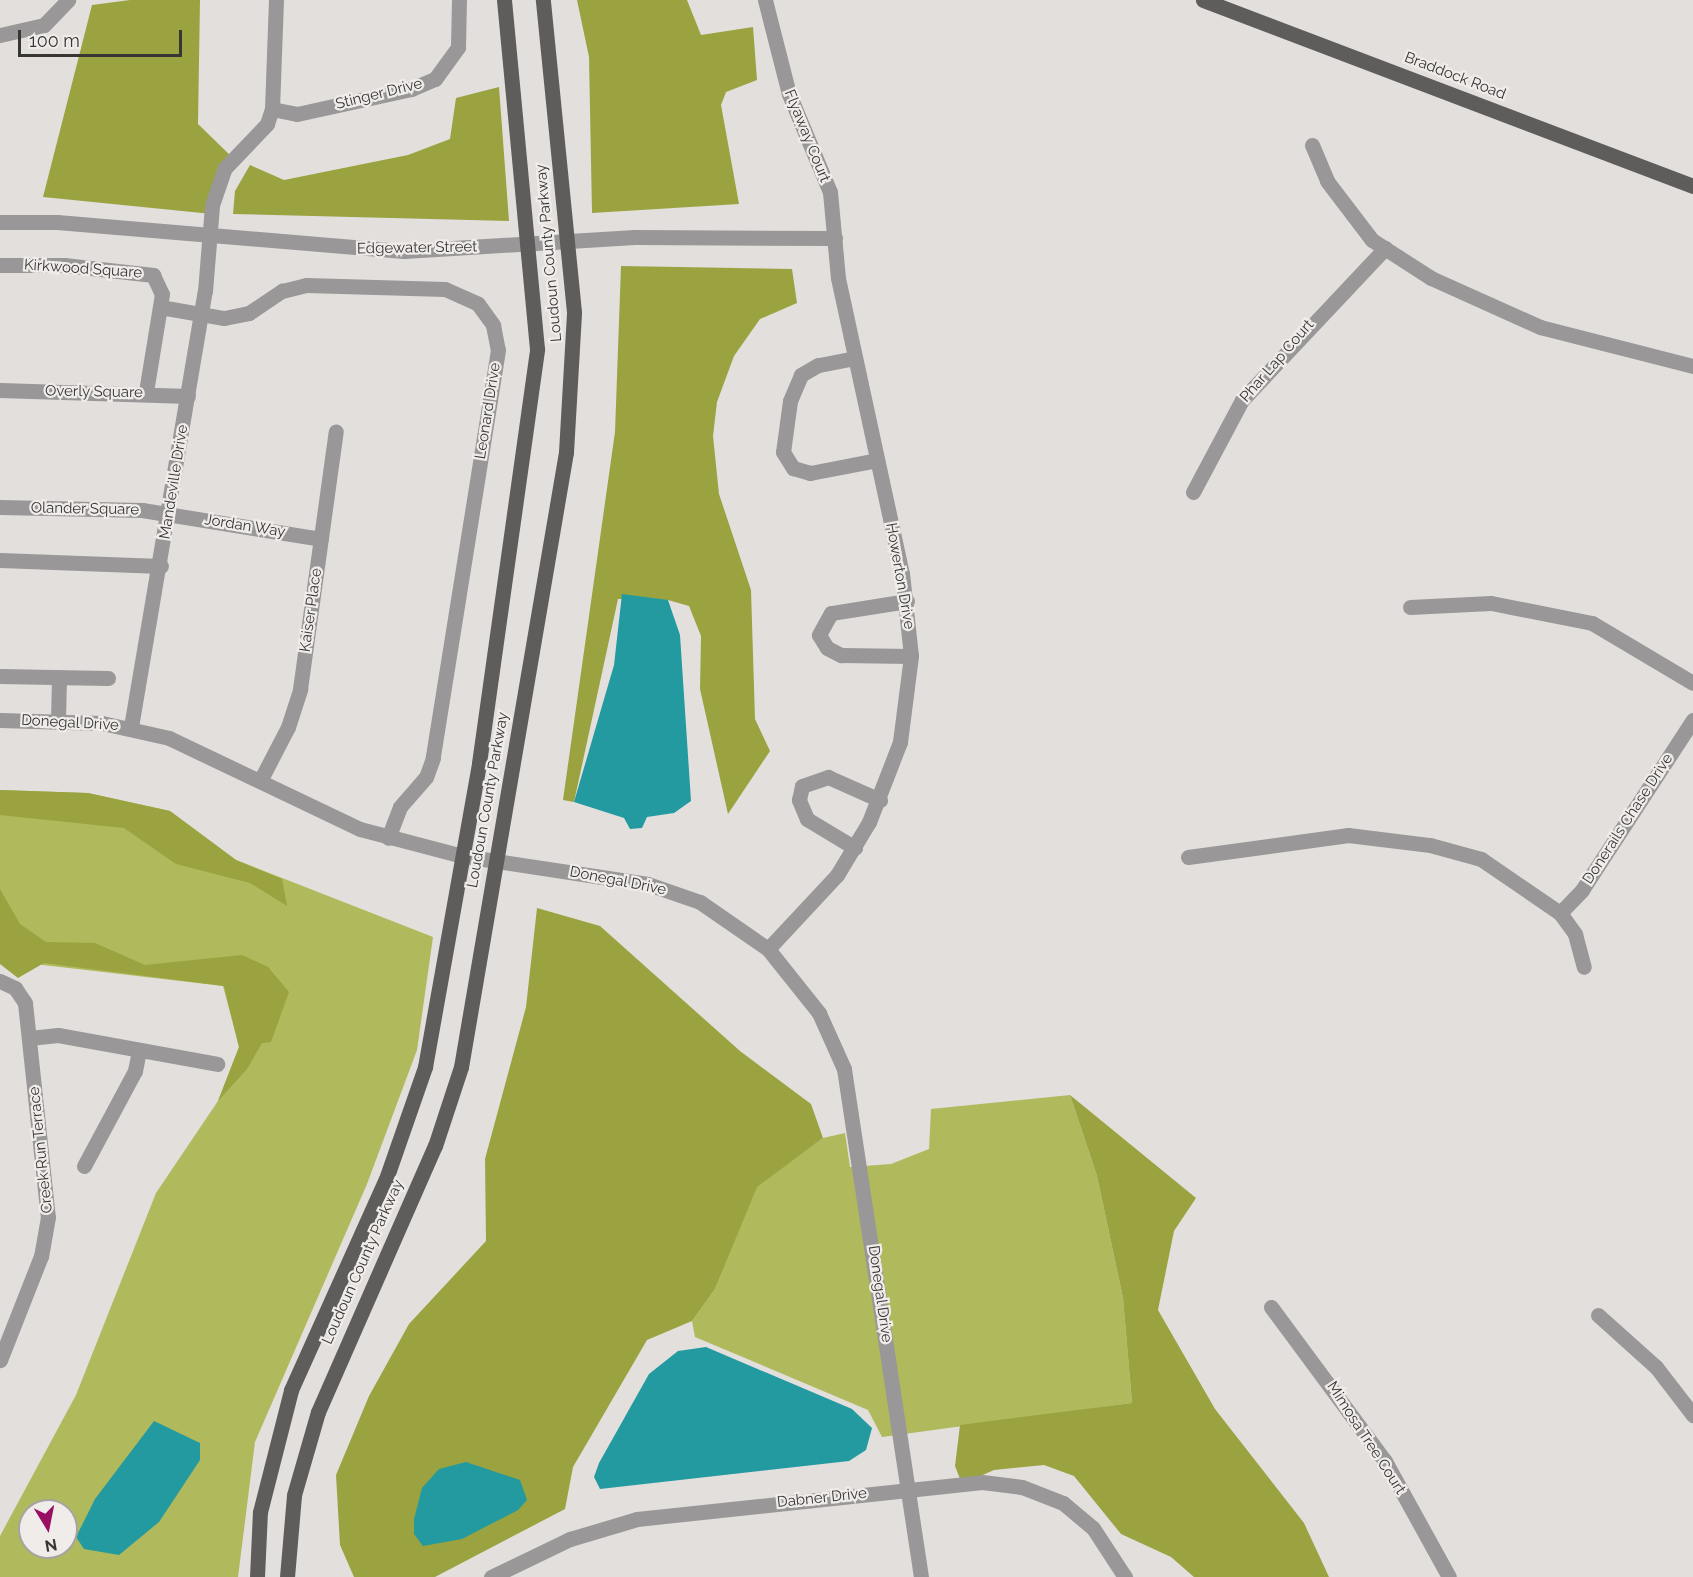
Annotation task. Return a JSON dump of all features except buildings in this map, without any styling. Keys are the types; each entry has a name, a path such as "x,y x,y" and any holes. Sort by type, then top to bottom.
{"main road":[{"name":"Loudoun County Parkway","path":"257,1577 260,1512 291,1390 386,1179 425,1067 463,856 536,377 527,244 504,0"},
{"name":"Loudoun County Parkway","path":"287,1577 294,1495 318,1412 450,1108 496,861 566,452 575,345 543,0"},
{"name":"Braddock Road","path":"1203,0 1693,186"}],"street":[{"path":"0,35 44,25 68,0"},
{"path":"211,236 219,180 267,124 272,109 276,0"},
{"name":"Stinger Drive","path":"272,109 297,114 435,79 458,47 459,0"},
{"name":"Flyaway Court","path":"765,0 789,94 830,192 835,238"},
{"path":"1312,145 1344,207 1385,248 1431,278 1540,327 1693,366"},
{"name":"Edgewater Street","path":"0,222 57,222 404,250 567,240 835,238"},
{"name":"Mandeville Drive","path":"131,727 161,566 211,236"},
{"name":"Howerton Drive","path":"768,949 817,900 855,848 880,800 900,742 911,656 907,601 855,358 835,238"},
{"name":"Phar Lap Court","path":"1193,492 1242,400 1385,248"},
{"name":"Kirkwood Square","path":"0,265 146,273 159,281 160,307 146,392"},
{"name":"Leonard Drive","path":"160,307 201,314 243,315 282,291 306,285 445,289 478,304 493,325 498,350 433,758 426,777 394,818 388,838"},
{"path":"855,358 818,365 801,375 790,401 783,452 793,468 810,473 878,460"},
{"name":"Overly Square","path":"0,390 146,392 188,396"},
{"name":"Kaiser Place","path":"260,781 295,709 336,431"},
{"name":"Olander Square","path":"0,507 169,514"},
{"name":"Jordan Way","path":"169,514 321,539"},
{"path":"0,560 161,566"},
{"path":"907,601 831,612 819,635 827,648 841,655 911,656"},
{"path":"1410,607 1491,603 1548,611 1592,623 1693,683"},
{"path":"0,676 108,678"},
{"path":"58,721 59,677"},
{"name":"Donegal Drive","path":"0,720 58,721 131,727 195,748 260,781 388,838 463,856 619,878 675,892 726,916 768,949 819,1013 844,1069 921,1577"},
{"name":"Donerails Chase Drive","path":"1560,913 1582,890 1693,720"},
{"path":"855,848 807,819 799,800 802,786 828,777 880,800"},
{"path":"1188,857 1348,835 1430,845 1481,859 1560,913 1575,934 1584,967"},
{"name":"Creek Run Terrace","path":"0,981 21,995 29,1038 48,1217 41,1256 0,1360"},
{"path":"29,1038 58,1035 217,1064"},
{"path":"84,1166 135,1071 139,1050"},
{"name":"Mimosa Tree Court","path":"1271,1307 1384,1461 1449,1577"},
{"path":"1598,1315 1656,1367 1693,1415"},
{"name":"Dabner Drive","path":"491,1577 570,1539 637,1519 982,1482 1044,1494 1093,1528 1125,1577"}],"green space":[{"path":"130,0 200,0 198,124 234,159 212,214 43,197 92,5"},
{"path":"577,0 687,0 701,35 753,27 757,80 726,92 721,105 739,204 592,213 589,57"},
{"path":"499,87 509,221 233,214 235,191 250,165 284,180 408,155 450,139 456,98"},
{"path":"621,266 792,269 797,303 760,319 734,356 717,402 713,436 719,494 751,590 755,719 770,751 728,814 700,689 701,636 689,606 668,600 618,599 574,802 563,800 615,432"},
{"path":"0,790 88,793 170,811 236,860 433,937 417,1050 367,1184 255,1442 238,1577 0,1577 0,1536 18,1503 18,1559 78,1559 78,1499 20,1499 76,1395 156,1193 218,1101 239,1047 223,986 0,960"},
{"path":"0,790 88,793 170,811 236,860 282,879 287,906 250,883 176,864 124,828 0,815"},
{"path":"0,889 20,924 46,942 95,943 145,965 242,955 268,967 289,992 271,1042 262,1043 247,1069 218,1101 239,1047 224,986 44,963 18,978 0,964"},
{"path":"537,908 600,926 740,1051 811,1104 823,1138 757,1187 715,1289 692,1321 647,1340 573,1467 565,1509 435,1577 354,1577 340,1545 336,1475 369,1396 409,1324 486,1241 485,1159 526,1007"},
{"path":"1070,1095 1097,1176 1123,1298 1132,1403 882,1437 868,1410 695,1337 692,1321 715,1289 756,1187 823,1138 845,1133 850,1167 891,1164 929,1149 931,1109"},
{"path":"1070,1095 1196,1198 1174,1231 1158,1310 1215,1409 1304,1523 1329,1577 1194,1577 1171,1557 1121,1534 1074,1476 1044,1465 994,1470 962,1484 955,1466 960,1425 1132,1403 1123,1298 1097,1176"}],"water":[{"path":"622,594 668,600 680,635 691,801 674,813 647,817 642,828 630,829 624,818 574,802 614,665"},
{"path":"706,1347 852,1409 872,1428 866,1450 849,1461 600,1489 594,1477 599,1463 649,1374 678,1351"},
{"path":"154,1421 200,1443 200,1460 159,1522 119,1555 84,1549 78,1540 78,1533 95,1499"},
{"path":"466,1462 520,1480 527,1500 518,1510 462,1539 423,1546 414,1534 414,1519 422,1488 439,1469"}]}
